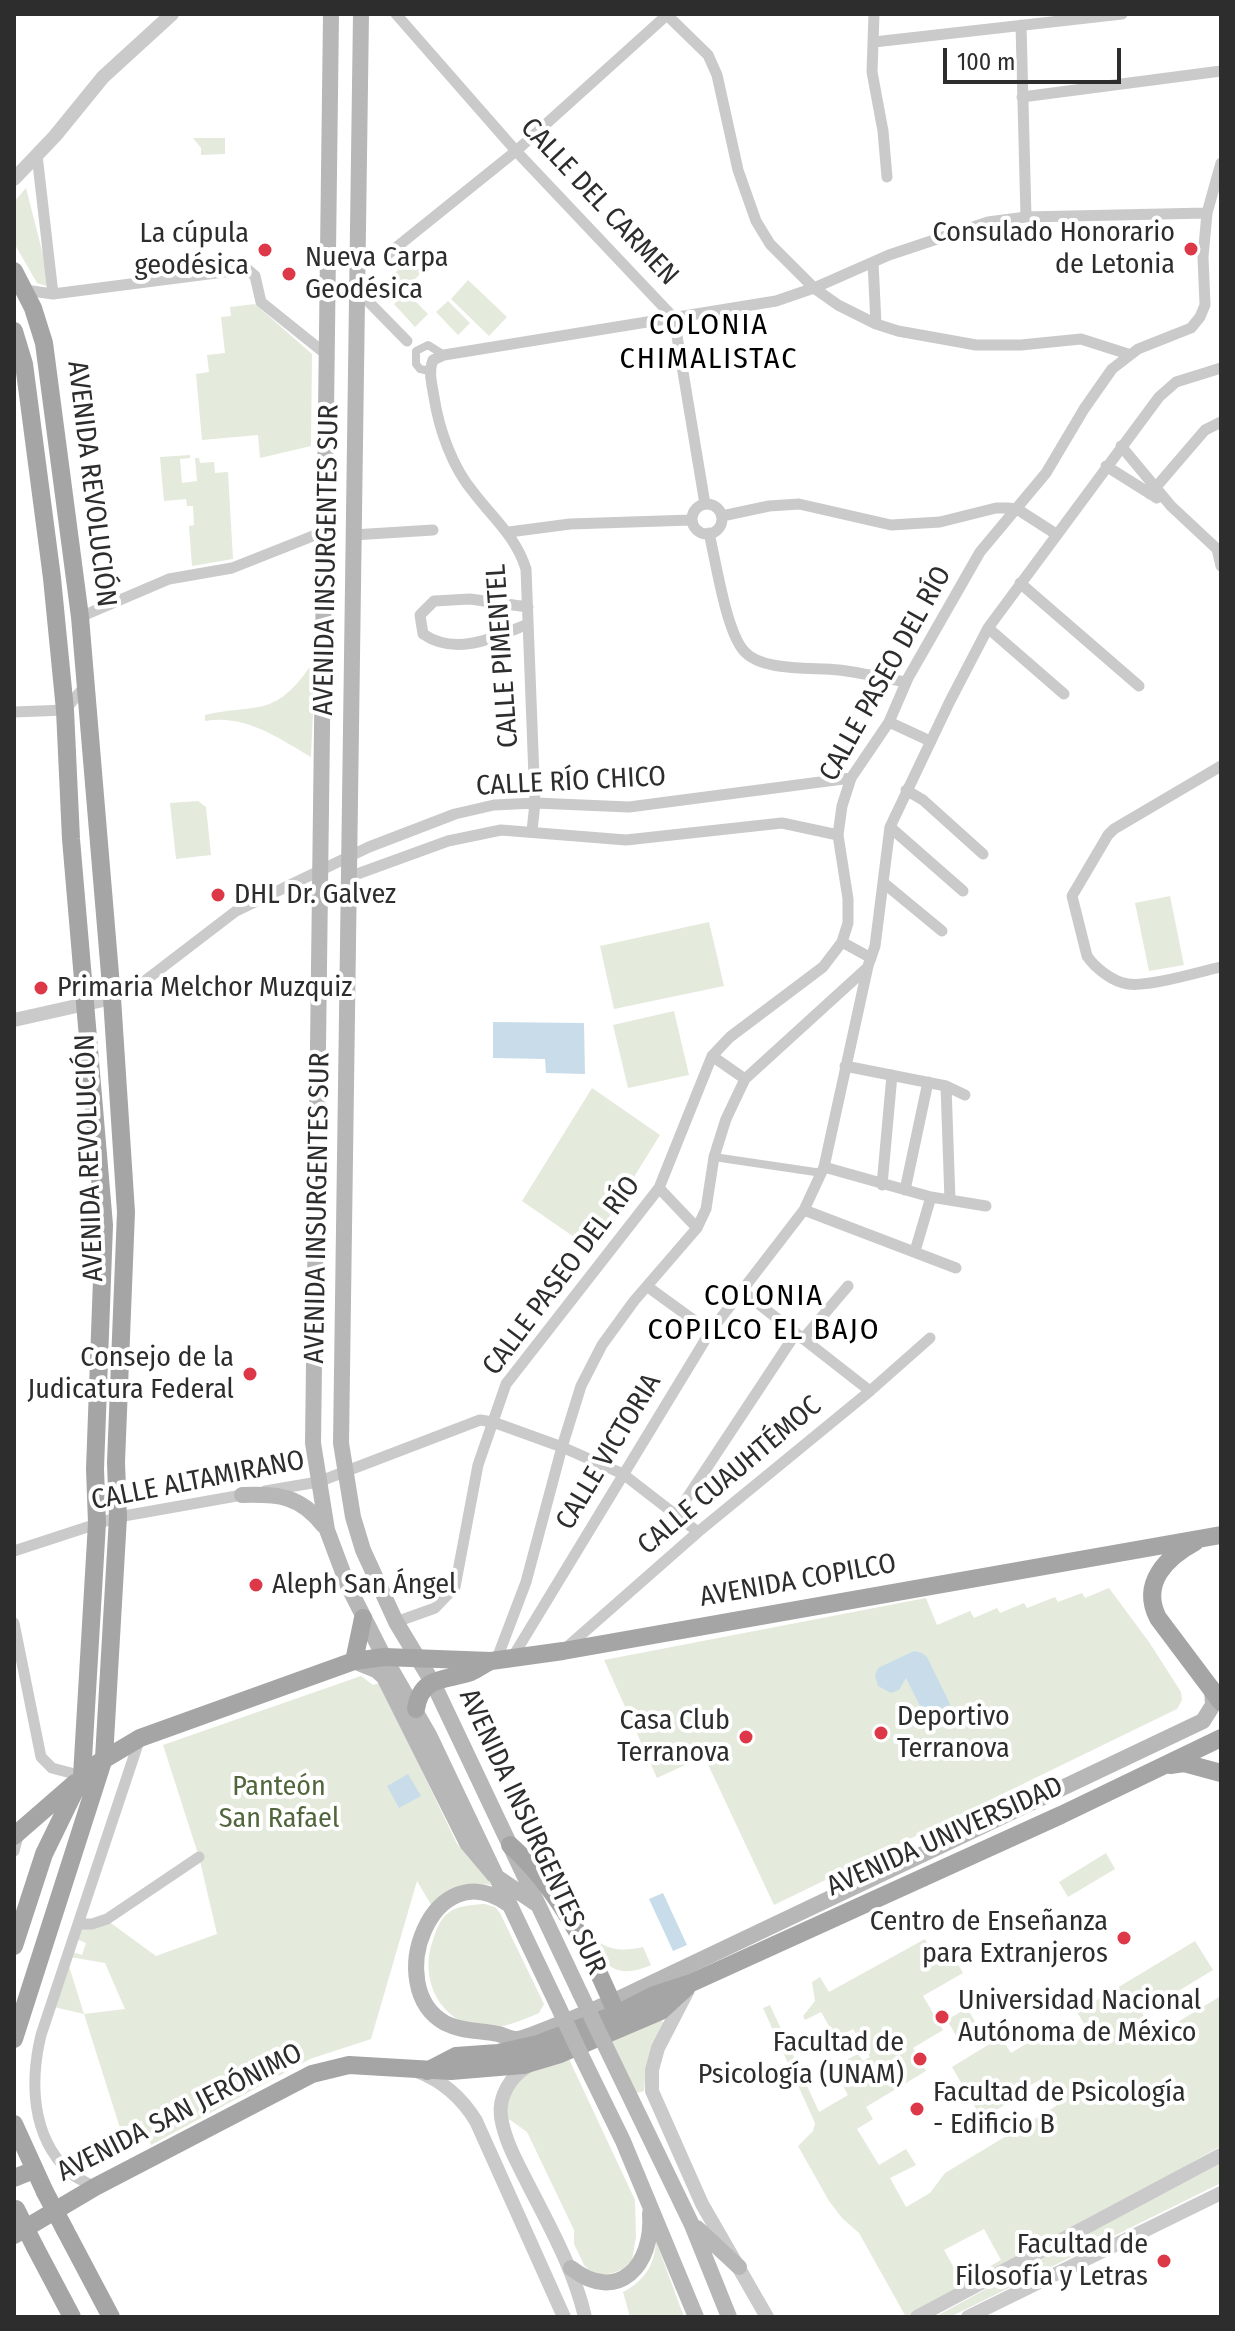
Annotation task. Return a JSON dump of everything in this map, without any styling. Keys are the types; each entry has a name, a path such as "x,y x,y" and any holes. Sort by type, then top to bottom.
{"main road":[{"name":"AVENIDA INSURGENTES SUR","path":"331,14 313,1369 313,1443 318,1482 327,1530 363,1618 416,1709 557,2004 648,2200 696,2317"},
{"name":"AVENIDA INSURGENTES SUR","path":"361,14 341,1443 345,1471 357,1533 396,1622 433,1683 692,2225 729,2317"},
{"name":"AVENIDA REVOLUCIÓN","path":"14,271 40,327 47,359 80,617 112,998 126,1212 116,1462 118,1517 104,1758 14,2039"},
{"name":"AVENIDA REVOLUCIÓN","path":"14,331 26,379 52,578 104,1225 95,1469 97,1523 82,1776 44,1854 14,1946"},
{"path":"242,1495 284,1496 306,1507 327,1530"},
{"name":"AVENIDA COPILCO","path":"17,1834 104,1758 140,1738 354,1661 384,1657 500,1660 563,1651 1213,1536"},
{"path":"508,1904 484,1892 463,1893 447,1900 432,1915 420,1939 417,1969 423,1997 437,2017 460,2028 517,2039 617,2014 1203,1721 1218,1696 1158,1618 1152,1599 1154,1580 1164,1564 1183,1549 1213,1536"},
{"path":"363,1618 354,1661 376,1670 384,1677 461,1834 494,1875 536,1904"},
{"path":"416,1709 420,1693 433,1683 500,1660"},
{"name":"AVENIDA UNIVERSIDAD","path":"558,2046 617,2014 661,2011 691,1983 1221,1738"},
{"path":"1167,1765 1184,1763 1221,1773"},
{"path":"510,1845 552,1894 603,1978 617,2014"},
{"path":"427,2071 456,2056 558,2046"},
{"name":"AVENIDA SAN JERÓNIMO","path":"14,2235 95,2187 312,2074 349,2065 427,2071 499,2069 535,2062 558,2046"},
{"path":"14,2127 111,2317"},
{"path":"14,2178 34,2170"},
{"path":"571,2268 587,2279 604,2281 621,2278 636,2269 646,2254 650,2238 648,2200"},
{"path":"15,2207 72,2317"},
{"path":"692,2225 739,2267"}],"street":[{"path":"14,179 103,77 172,14"},
{"name":"CALLE DEL CARMEN","path":"396,14 516,151 674,318 705,504"},
{"path":"388,254 516,151 667,14 708,55 717,75 738,170 756,221 770,244 814,288 838,305 898,331 976,345 1021,345 1081,339 1128,354"},
{"path":"874,14 872,72 883,131 887,177"},
{"path":"874,42 1071,16 1122,14"},
{"path":"1021,25 1026,217"},
{"path":"1022,97 1221,71"},
{"path":"37,155 53,294"},
{"name":"CALLE PASEO DEL RÍO","path":"396,1622 435,1608 455,1587 478,1465 506,1384 659,1188 712,1056 730,1037 823,967 842,942 848,923 848,899 838,835 842,806 851,778 889,722 906,682 980,552 1046,473 1112,369 1128,354 1191,328 1200,317 1205,305 1203,257 1207,213 1221,163"},
{"path":"674,318 776,301 873,262 988,222 1026,217 1207,213"},
{"path":"873,262 876,324"},
{"path":"25,290 53,294 247,269 255,276 261,302 327,355"},
{"path":"356,289 407,341"},
{"name":"CALLE PIMENTEL","path":"532,829 534,806 526,569 520,548 471,491 453,460 437,416 436,362 674,318"},
{"path":"500,1660 526,1582 581,1386 602,1345 697,1228 706,1209 714,1157 726,1119 745,1079 870,962 885,884 890,827 988,628 1159,397 1176,382 1221,368"},
{"path":"1154,490 1205,430 1221,422"},
{"path":"1121,446 1154,490 1217,549 1221,566"},
{"path":"1106,466 1154,490"},
{"path":"705,504 716,507 722,516 719,528 709,533 698,530 692,520 695,509 705,504"},
{"path":"722,516 769,506 799,504 891,525 940,522 996,508 1017,509 1056,534"},
{"path":"509,532 570,524 692,520"},
{"path":"353,535 433,530"},
{"path":"80,617 169,579 232,568 323,532"},
{"path":"709,533 730,622 744,651 754,659 770,664 839,670 906,682"},
{"path":"1020,583 1139,686"},
{"path":"528,607 470,599 434,601 420,615 423,634 435,642 474,645 528,624"},
{"path":"988,628 1064,694"},
{"path":"14,712 65,710 85,686"},
{"path":"889,722 930,741"},
{"path":"1221,766 1108,835 1072,896 1087,956 1093,964 1119,982 1137,984 1221,967"},
{"name":"CALLE RÍO CHICO","path":"112,998 142,983 236,911 416,826 455,814 494,805 629,807 851,778"},
{"path":"906,790 923,800 983,854"},
{"name":"CALLE RÍO CHICO","path":"349,877 448,841 501,830 532,829 626,840 782,823 838,835"},
{"path":"890,827 963,891"},
{"path":"885,884 942,931"},
{"path":"842,942 870,962"},
{"name":"CALLE VICTORIA","path":"500,1660 623,1474 710,1332 804,1210 823,1170 870,962"},
{"path":"14,1020 112,998"},
{"path":"712,1056 745,1079"},
{"path":"845,1066 946,1086 965,1095"},
{"path":"882,1185 892,1075"},
{"path":"905,1190 928,1082"},
{"path":"946,1086 950,1200"},
{"path":"714,1157 823,1170 931,1197 986,1206"},
{"path":"659,1188 697,1228"},
{"path":"915,1251 931,1197"},
{"path":"804,1210 956,1268"},
{"path":"677,1513 800,1336 848,1286"},
{"path":"648,1287 710,1332"},
{"path":"742,1291 870,1391"},
{"name":"CALLE CUAUHTÉMOC","path":"563,1651 698,1532 930,1338"},
{"name":"CALLE ALTAMIRANO","path":"14,1551 118,1517 318,1482 470,1422 493,1422"},
{"path":"493,1422 562,1447 623,1474 698,1532"},
{"path":"14,1623 41,1757 52,1768 82,1776"},
{"path":"95,2187 70,2172 52,2149 39,2122 35,2065 41,2035 140,1738"},
{"path":"14,1851 17,1834"},
{"path":"78,1924 107,1919 199,1857"},
{"path":"691,1983 658,2048 652,2070 652,2091 702,2204 767,2317"},
{"path":"535,2062 510,2082 503,2099 501,2117 509,2145 571,2268 585,2317"},
{"path":"401,2067 437,2080 471,2112 564,2317"},
{"path":"917,2317 1221,2155"},
{"path":"968,2317 1221,2193"},
{"path":"757,2298 776,2317"}],"green space":[{"path":"193,138 225,138 225,154 201,155 201,148"},
{"path":"26,188 49,278 46,286 37,283 14,243 14,202"},
{"path":"411,257 424,270 402,292 389,279"},
{"path":"468,280 507,317 489,336 451,299"},
{"path":"406,292 428,314 415,327 394,304"},
{"path":"448,301 470,323 458,335 436,312"},
{"path":"255,304 312,354 311,446 260,458 258,435 202,440 196,374 209,372 207,355 225,353 221,317 231,316 230,307"},
{"path":"190,455 190,458 180,459 182,483 197,481 195,458 199,458 200,463 214,462 215,473 228,472 233,559 192,566 189,526 194,525 193,506 187,506 186,499 164,501 160,457"},
{"path":"309,668 315,668 311,757 248,724 205,721 205,715 274,702 285,695"},
{"path":"198,801 206,807 211,855 176,859 170,803"},
{"path":"1170,896 1184,965 1149,971 1135,903"},
{"path":"709,922 724,986 614,1009 600,946"},
{"path":"674,1011 689,1075 628,1088 613,1025"},
{"path":"592,1088 660,1135 590,1248 522,1201"},
{"name":"Deportivo Terranova","path":"1109,1588 1181,1692 1182,1700 1177,1709 774,1905 704,1756 657,1778 604,1660 926,1598 937,1625 970,1611 974,1618 997,1608 1000,1613 1024,1603 1027,1608 1055,1597 1058,1602 1082,1593 1085,1598"},
{"name":"Panteón San Rafael","path":"361,1676 373,1685 380,1683 457,1844 487,1876 491,1885 466,1886 433,1908 417,1881 371,2039 310,2059 151,2145 142,2121 120,2128 84,2014 125,2009 105,1963 70,1957 72,1952 82,1955 86,1943 76,1939 80,1928 108,1921 156,1956 217,1934 199,1857 163,1745"},
{"path":"1106,1853 1115,1869 1068,1897 1059,1882"},
{"path":"485,1904 495,1907 500,1913 544,2004 539,2013 515,2023 490,2028 473,2026 449,2013 434,1992 428,1966 433,1940 445,1916 461,1907"},
{"path":"585,1926 596,1940 610,1947 643,1947 651,1965 626,1971 608,1965 581,1928"},
{"path":"925,1939 932,1954 947,1945 963,1973 923,1996 943,2030 913,2048 926,2071 866,2107 873,2119 857,2129 879,2165 906,2149 916,2165 890,2178 906,2207 930,2193 945,2173 1061,2103 1045,2077 1005,2100 1006,2104 982,2119 952,2067 1001,2037 1011,2053 1062,2022 1075,2042 1089,2032 1077,2012 1195,1941 1213,1970 1142,2013 1156,2035 1221,1996 1221,2146 918,2317 906,2317 859,2233 829,2201 798,2146 813,2131 815,2123 763,2008 770,2005 819,2112 848,2095 836,2073 844,2068 848,2076 855,2072 848,2059 858,2054 863,2061 870,2057 853,2029 846,2033 854,2047 844,2052 821,2012 805,2020 803,2016 815,2001 812,1982 820,1977 829,1992","holes":["984,2229 1001,2260 962,2282 944,2250"]},
{"path":"68,1963 84,2014 54,2007"},
{"path":"967,2008 978,2027 958,2039 947,2020"},
{"path":"660,2020 666,2024 646,2067 644,2091 636,2093 611,2040"},
{"path":"568,2057 635,2200 636,2237 632,2260 613,2273 602,2275 591,2272 584,2265 574,2244 574,2230 527,2132 506,2117 507,2100 524,2072"},
{"path":"1221,2160 1221,2183 950,2317 935,2317"},
{"path":"656,2241 684,2317 630,2317 623,2292 637,2283 647,2271"}],"water":[{"path":"493,1022 584,1023 585,1074 546,1073 545,1059 493,1058"},
{"path":"914,1651 927,1657 950,1704 949,1714 943,1719 933,1721 925,1716 906,1678 899,1690 891,1693 878,1686 875,1676 878,1668"},
{"path":"408,1774 421,1796 399,1808 387,1786"},
{"path":"663,1893 687,1945 673,1951 649,1899"}],"place":[{"name":"Consulado Honorario de Letonia","path":"1191,249"},
{"name":"La cúpula geodésica","path":"265,250"},
{"name":"Nueva Carpa Geodésica","path":"289,274"},
{"name":"DHL Dr. Galvez","path":"218,895"},
{"name":"Primaria Melchor Muzquiz","path":"41,988"},
{"name":"Consejo de la Judicatura Federal","path":"250,1374"},
{"name":"Aleph San Ángel","path":"256,1585"},
{"name":"Deportivo Terranova","path":"881,1733"},
{"name":"Casa Club Terranova","path":"746,1737"},
{"name":"Centro de Enseñanza para Extranjeros","path":"1124,1938"},
{"name":"Universidad Nacional Autónoma de México","path":"942,2017"},
{"name":"Facultad de Psicología (UNAM)","path":"920,2059"},
{"name":"Facultad de Psicología - Edificio B","path":"917,2109"},
{"name":"Facultad de Filosofía y Letras","path":"1164,2261"}],"district":[{"name":"COLONIA CHIMALISTAC","path":"709,343"},
{"name":"COLONIA COPILCO EL BAJO","path":"764,1314"}]}
